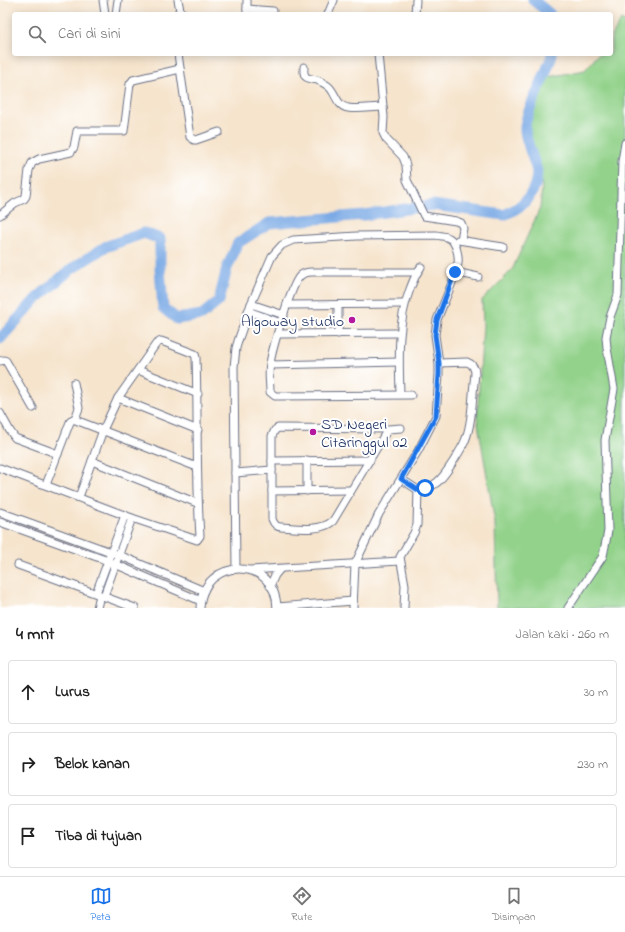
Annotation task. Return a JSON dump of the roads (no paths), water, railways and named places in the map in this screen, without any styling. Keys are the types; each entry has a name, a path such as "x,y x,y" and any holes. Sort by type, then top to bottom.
{"street":[{"path":"103,0 105,12"},
{"path":"116,12 118,0"},
{"path":"178,0 179,12"},
{"path":"247,0 247,12 273,11"},
{"path":"329,12 334,0"},
{"path":"415,12 416,0"},
{"path":"178,56 190,137 196,140 219,132"},
{"path":"378,56 384,121 383,133 386,139 403,157 406,165 407,180 424,216 461,224 463,228 462,240"},
{"path":"304,67 306,77 308,79 318,80 328,86 333,91 337,101 343,106 355,108 383,106"},
{"path":"0,215 14,203 24,199 28,193 29,170 32,163 35,160 71,152 74,147 77,131 124,131 130,84 133,80 180,69"},
{"path":"568,608 603,556 608,530 605,440 614,389 606,336 610,317 618,295 622,161 625,143"},
{"path":"236,569 235,356 238,338 249,308 272,256 282,245 293,240 357,236 436,235 503,247"},
{"path":"250,570 259,574 270,586 276,597 277,607 353,604 355,564 379,514 401,479 436,416 439,363 435,335 437,320 458,265 458,253 450,238"},
{"path":"400,394 399,333 404,304 419,269 312,272 305,273 300,276 287,305 278,334 270,365 270,392 275,396 411,395"},
{"path":"455,272 478,277"},
{"path":"287,305 404,304"},
{"path":"338,305 338,334"},
{"path":"249,308 284,315"},
{"path":"249,308 281,323"},
{"path":"278,334 399,333"},
{"path":"0,468 195,541 198,540 200,536 197,467 198,394 196,358 192,353 164,342 159,342 118,398 102,430 79,497"},
{"path":"0,361 6,361 33,408"},
{"path":"270,365 399,362"},
{"path":"401,479 418,490 432,486 443,478 460,450 468,432 475,374 474,367 467,362 439,363"},
{"path":"138,370 198,394"},
{"path":"46,485 70,422 75,419 79,408 74,383"},
{"path":"118,398 198,430"},
{"path":"0,413 10,431 19,441 58,454"},
{"path":"75,419 197,467"},
{"path":"388,429 333,521 322,528 281,527 276,525 272,519 272,436 275,430 278,428 401,428"},
{"path":"307,460 307,491"},
{"path":"272,461 370,460"},
{"path":"92,461 198,503"},
{"path":"235,473 272,470"},
{"path":"272,491 351,490"},
{"path":"404,608 404,578 400,562 401,554 414,533 417,524 418,490"},
{"path":"0,512 119,555 204,591"},
{"path":"97,608 108,561 125,515"},
{"path":"100,595 119,555 132,518"},
{"path":"0,522 108,561 201,604 204,591 212,580 223,572 236,569 280,569 400,562"},
{"path":"18,565 135,608"},
{"path":"270,586 275,575 280,569"}],"waterway":[{"path":"533,0 548,12"},
{"path":"0,339 36,299 70,270 105,247 144,233 160,239 160,269 163,308 177,319 202,315 219,301 227,268 238,243 269,223 364,215 433,205 504,215 511,212 528,199 535,186 537,171 528,145 525,130 526,122 528,113 552,56"}],"place":[{"name":"Algoway studio","path":"352,320"},
{"name":"SD Negeri Citaringgul 02","path":"313,432"}]}
